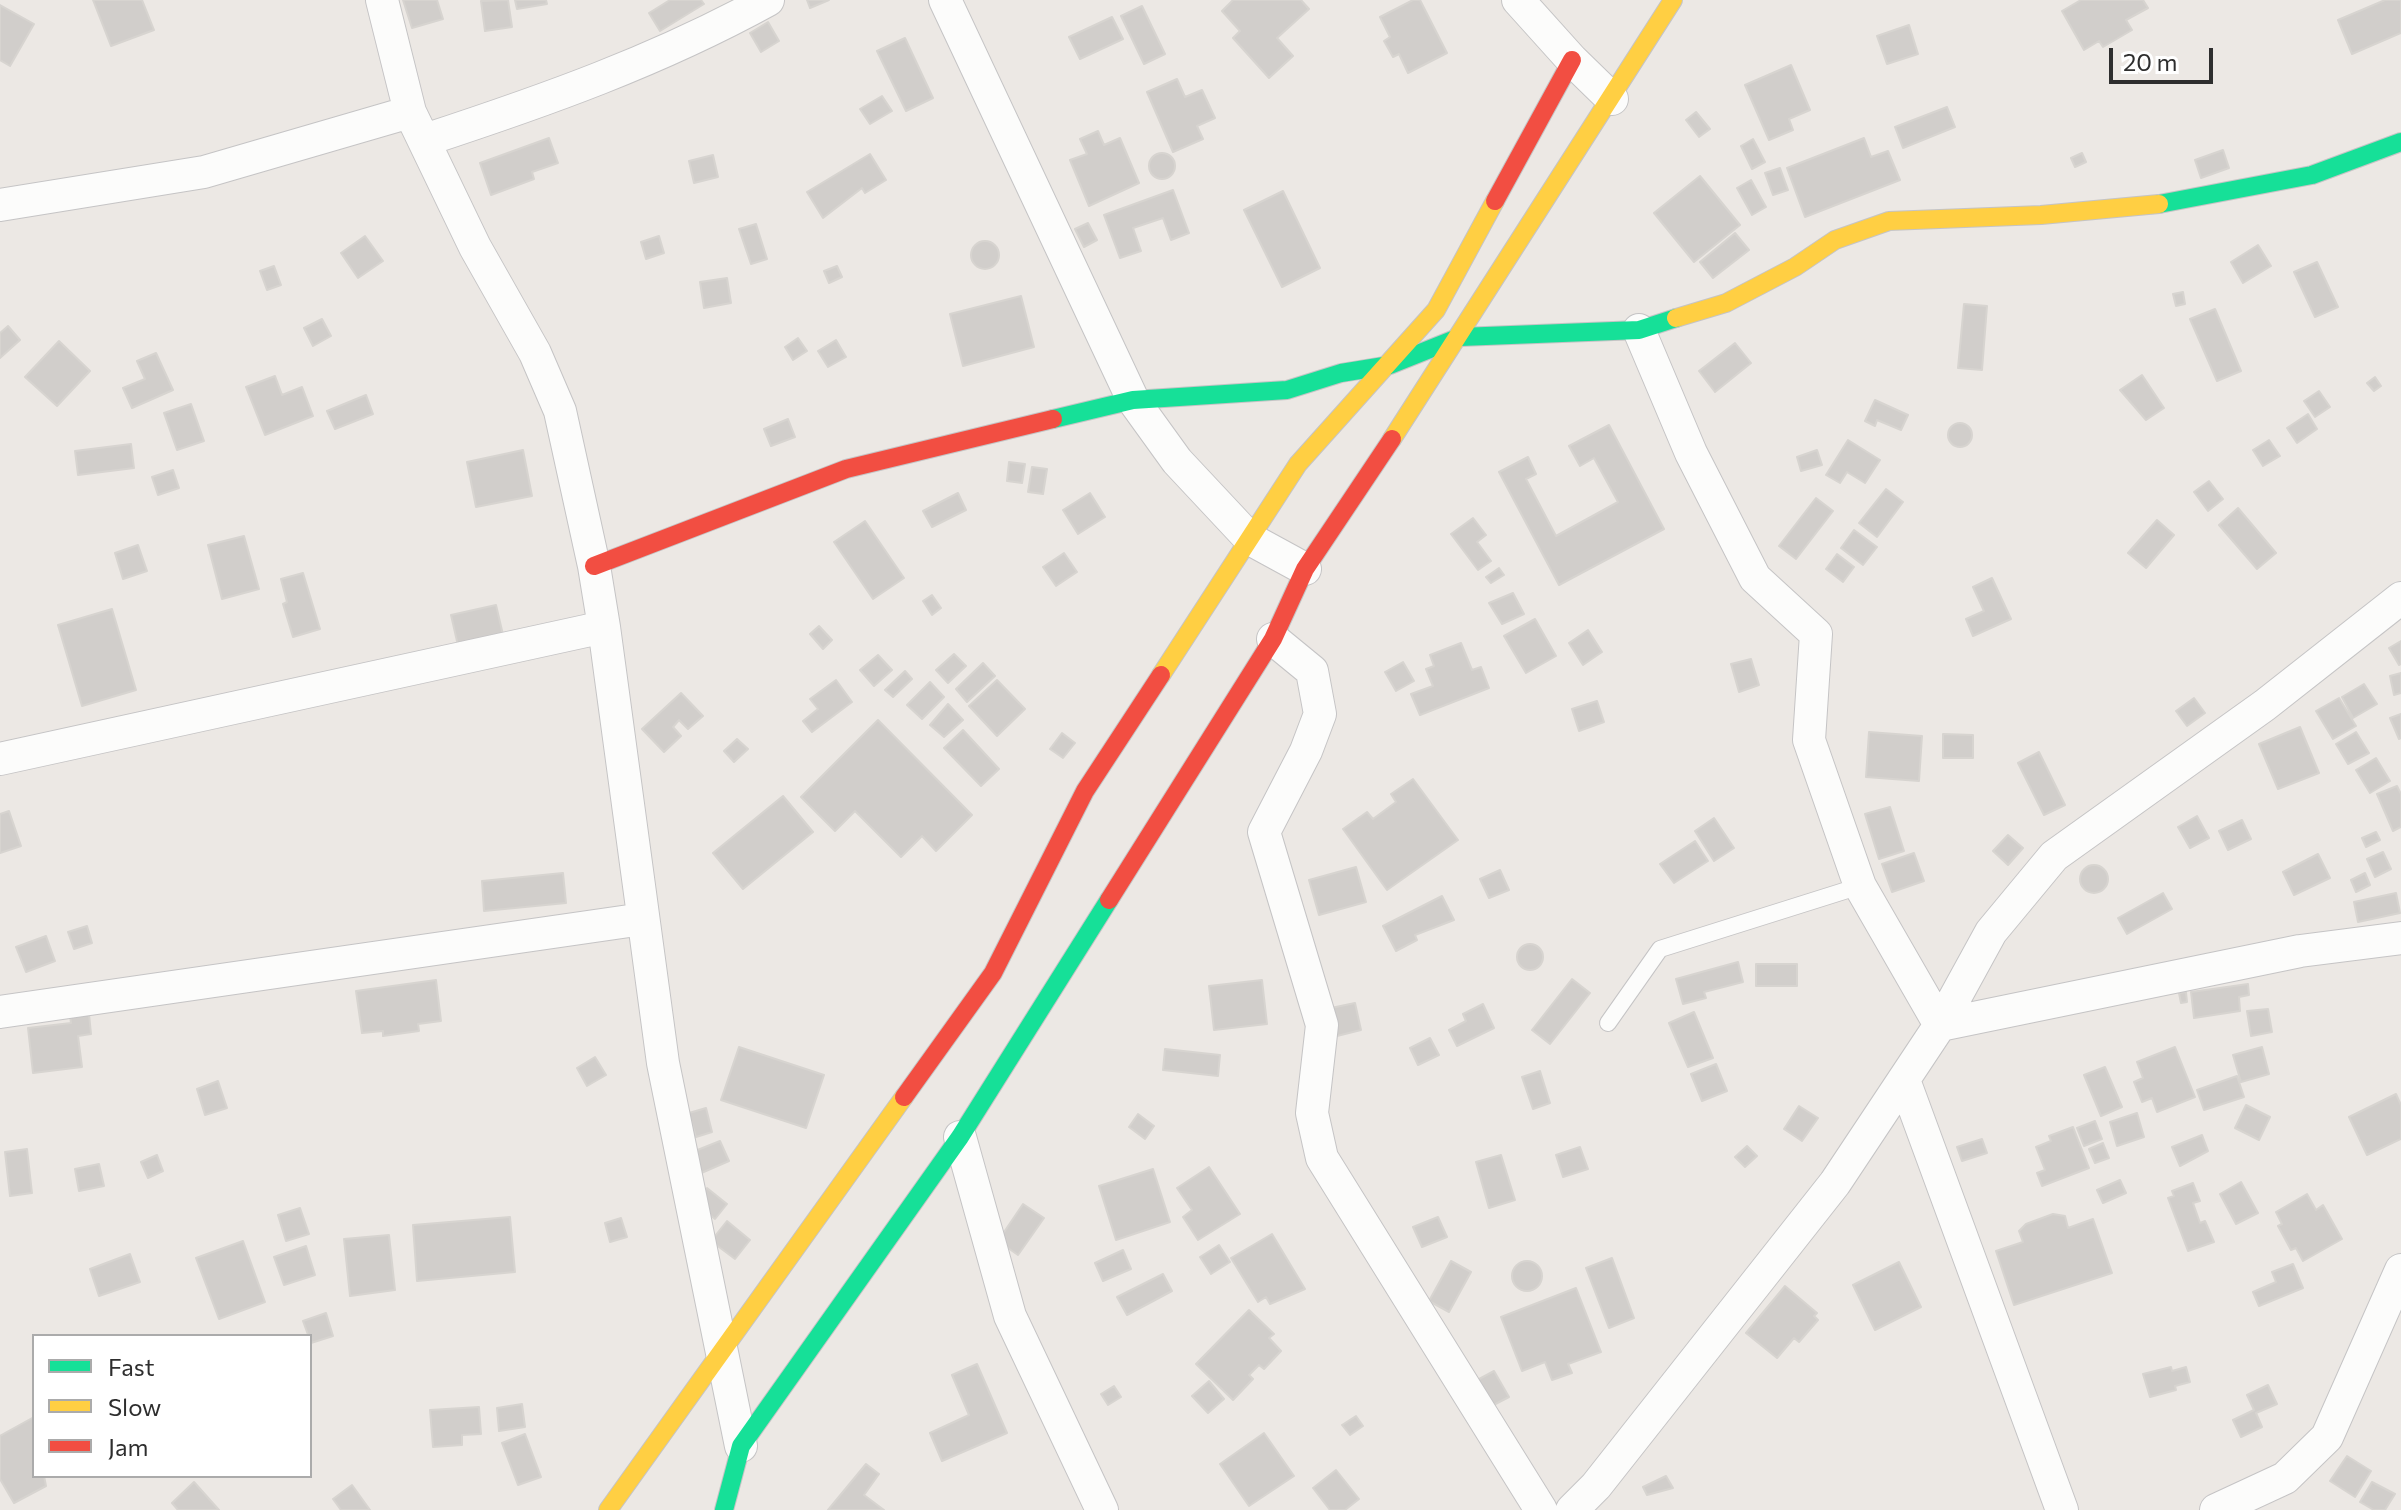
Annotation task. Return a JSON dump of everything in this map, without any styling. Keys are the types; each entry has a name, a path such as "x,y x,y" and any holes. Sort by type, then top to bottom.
{"street":[{"path":"382,0 410,112 475,247 535,353 560,411 604,627 663,1063 741,1446"},
{"path":"425,140 606,77 694,41 768,0"},
{"path":"945,0 1133,400 1177,461 1250,539 1305,569"},
{"path":"1518,0 1612,99"},
{"path":"724,1510 741,1446 960,1137 1273,639 1305,569 1460,337 1673,0"},
{"path":"608,1510 993,973 1085,791 1298,464 1390,365 1436,310 1572,60"},
{"path":"0,205 204,172 410,112"},
{"path":"594,566 846,469 1133,400 1287,390 1341,373 1390,365 1460,337 1639,330 1726,303 1795,267 1835,240 1889,221 2041,215 2178,202 2312,175 2401,142"},
{"path":"1639,330 1691,453 1755,578 1816,634 1809,740 1860,886 1940,1025"},
{"path":"1572,1510 1596,1486 1835,1183 1940,1025 1991,932 2054,856 2265,705 2401,598"},
{"path":"0,759 604,627"},
{"path":"1273,639 1312,671 1320,714 1306,751 1264,832 1322,1025 1312,1113 1322,1158 1541,1510"},
{"path":"0,1012 643,919"},
{"path":"1940,1025 2300,951 2401,938"},
{"path":"1904,1080 2062,1510"},
{"path":"960,1137 1010,1316 1102,1510"},
{"path":"2216,1510 2285,1478 2327,1437 2401,1270"}],"lane":[{"path":"1608,1023 1660,949 1860,886"}],"building":[{"path":"93,0 142,0 154,30 111,46"},
{"path":"403,0 437,0 443,19 412,28"},
{"path":"508,0 512,27 485,31 481,1"},
{"path":"515,0 546,0 547,4 517,9"},
{"path":"670,0 701,0 704,4 660,31 649,13"},
{"path":"807,0 829,0 810,8"},
{"path":"1233,0 1301,0 1309,9 1277,38 1293,56 1269,78 1233,38 1240,31 1222,11"},
{"path":"1413,0 1420,0 1447,53 1408,73 1399,54 1393,57 1384,41 1390,37 1380,17"},
{"path":"2081,0 2143,0 2148,8 2126,20 2132,30 2103,47 2099,41 2084,50 2062,11"},
{"path":"2385,0 2401,0 2401,33 2352,54 2338,20"},
{"path":"0,5 34,24 10,66 0,60"},
{"path":"1142,6 1165,54 1144,64 1121,16"},
{"path":"1112,17 1123,39 1080,59 1069,37"},
{"path":"768,22 779,41 761,52 750,33"},
{"path":"1909,25 1918,54 1887,64 1877,36"},
{"path":"905,38 933,98 906,111 877,51"},
{"path":"1791,65 1810,110 1789,119 1793,130 1769,140 1745,85"},
{"path":"1177,79 1185,97 1202,90 1215,118 1197,126 1203,139 1173,152 1147,92"},
{"path":"882,96 892,111 870,124 860,109"},
{"path":"1947,107 1955,127 1903,148 1895,127"},
{"path":"1696,112 1710,129 1699,137 1686,120"},
{"path":"1098,131 1104,145 1120,138 1139,183 1089,206 1070,160 1087,154 1080,139"},
{"path":"549,138 558,163 532,172 534,179 491,195 480,163"},
{"path":"1864,138 1871,157 1888,151 1900,180 1805,217 1787,168"},
{"path":"1753,139 1765,162 1752,169 1741,146"},
{"path":"2223,150 2229,168 2201,178 2195,160"},
{"path":"1162,153 1171,157 1175,166 1171,175 1162,179 1153,175 1149,166 1153,157"},
{"path":"2082,153 2086,162 2075,167 2071,158"},
{"path":"870,154 886,180 865,193 862,188 823,218 807,192"},
{"path":"713,155 718,177 694,183 689,161"},
{"path":"1780,168 1788,190 1773,195 1765,173"},
{"path":"1700,176 1740,225 1694,262 1654,213"},
{"path":"1751,180 1766,207 1752,215 1737,188"},
{"path":"1173,190 1189,233 1171,240 1163,218 1133,228 1141,251 1120,258 1104,215"},
{"path":"1283,191 1320,268 1282,287 1244,210"},
{"path":"1088,223 1097,240 1084,247 1075,229"},
{"path":"756,224 767,259 751,264 739,229"},
{"path":"1735,233 1749,250 1713,278 1700,262"},
{"path":"365,236 383,261 358,278 341,253"},
{"path":"659,236 664,253 646,259 641,242"},
{"path":"985,241 995,245 999,255 995,265 985,269 975,265 971,255 975,245"},
{"path":"2258,245 2271,266 2243,283 2231,262"},
{"path":"2317,262 2338,307 2315,317 2294,272"},
{"path":"274,266 281,285 267,290 260,271"},
{"path":"837,266 842,277 829,283 824,271"},
{"path":"727,278 731,303 704,308 700,282"},
{"path":"2183,292 2185,304 2176,306 2173,294"},
{"path":"1021,296 1034,347 963,366 950,314"},
{"path":"1964,304 1987,306 1982,370 1958,368"},
{"path":"2215,309 2241,371 2217,381 2190,319"},
{"path":"322,319 331,336 313,346 304,328"},
{"path":"8,326 20,340 0,358 0,333"},
{"path":"798,338 807,351 793,360 785,347"},
{"path":"836,340 846,357 828,367 818,351"},
{"path":"59,341 90,371 57,406 25,377"},
{"path":"1735,343 1751,363 1715,392 1699,371"},
{"path":"156,353 173,390 132,408 123,388 145,379 137,361"},
{"path":"2142,375 2164,408 2146,420 2120,390"},
{"path":"275,376 282,395 302,387 313,416 265,435 246,387"},
{"path":"2375,377 2381,386 2374,391 2367,383"},
{"path":"2319,391 2330,407 2315,417 2304,401"},
{"path":"366,395 373,414 335,429 327,411"},
{"path":"1875,400 1908,415 1901,430 1877,420 1875,426 1865,421"},
{"path":"191,404 204,441 177,450 164,413"},
{"path":"2308,414 2317,429 2297,443 2287,428"},
{"path":"788,419 795,437 771,446 764,429"},
{"path":"1960,423 1971,430 1972,435 1965,446 1960,447 1949,440 1948,435 1955,424"},
{"path":"1609,425 1664,529 1559,585 1499,472 1528,457 1536,474 1526,479 1556,536 1618,502 1594,458 1580,466 1569,446"},
{"path":"1848,440 1880,460 1865,483 1847,472 1840,483 1826,475"},
{"path":"2269,440 2280,456 2263,466 2253,450"},
{"path":"131,444 134,468 78,475 75,451"},
{"path":"523,450 532,496 476,507 467,462"},
{"path":"1817,450 1822,465 1801,471 1797,457"},
{"path":"1009,462 1025,464 1022,483 1007,481"},
{"path":"1032,467 1047,469 1043,494 1028,492"},
{"path":"173,470 179,488 158,495 152,477"},
{"path":"2209,481 2223,499 2208,511 2194,492"},
{"path":"1886,489 1903,502 1877,537 1859,523"},
{"path":"958,493 966,510 932,527 923,511"},
{"path":"1090,493 1105,517 1078,534 1063,510"},
{"path":"1816,498 1833,511 1796,559 1779,546"},
{"path":"2238,508 2276,553 2257,569 2219,525"},
{"path":"1473,518 1486,535 1477,542 1491,561 1478,570 1451,534"},
{"path":"2157,520 2174,535 2146,568 2128,553"},
{"path":"865,521 904,578 873,599 834,542"},
{"path":"1854,530 1877,547 1863,565 1841,548"},
{"path":"244,536 259,589 222,599 208,545"},
{"path":"138,545 147,571 123,579 115,553"},
{"path":"1064,553 1077,572 1056,586 1043,567"},
{"path":"1837,554 1854,567 1843,582 1826,569"},
{"path":"1499,568 1504,575 1491,583 1486,577"},
{"path":"303,573 320,629 293,637 283,604 287,602 281,579"},
{"path":"1992,578 2011,619 1973,636 1966,619 1984,611 1973,587"},
{"path":"1513,593 1524,614 1502,624 1489,603"},
{"path":"932,595 941,608 932,615 923,601"},
{"path":"496,605 504,639 459,650 451,615"},
{"path":"112,609 136,690 82,706 58,625"},
{"path":"1535,619 1556,656 1526,673 1504,636"},
{"path":"819,626 832,640 823,649 810,634"},
{"path":"1588,630 1602,652 1583,665 1569,643"},
{"path":"2401,641 2401,664 2399,665 2389,648"},
{"path":"1461,643 1472,670 1481,667 1489,688 1420,715 1411,694 1433,686 1426,669 1434,666 1430,655"},
{"path":"954,654 966,666 948,683 936,670"},
{"path":"878,655 892,670 874,686 860,670"},
{"path":"1751,659 1759,685 1739,692 1731,664"},
{"path":"1403,662 1414,681 1396,691 1385,672"},
{"path":"983,663 995,676 967,702 956,689"},
{"path":"905,671 912,679 893,697 885,690"},
{"path":"2401,673 2401,693 2394,695 2390,676"},
{"path":"836,680 852,702 812,732 803,721 818,709 810,699"},
{"path":"997,680 1025,709 997,736 969,706"},
{"path":"930,682 944,697 922,719 907,705"},
{"path":"2364,684 2377,704 2353,718 2342,697"},
{"path":"681,693 703,716 688,729 679,720 673,727 681,736 664,752 642,729"},
{"path":"2194,698 2205,713 2187,726 2176,711"},
{"path":"2339,698 2356,726 2333,739 2316,711"},
{"path":"1597,701 1604,722 1579,731 1572,709"},
{"path":"948,704 963,720 944,737 930,725"},
{"path":"2401,714 2401,738 2399,739 2390,718"},
{"path":"878,720 972,815 936,851 922,836 901,857 855,811 835,831 801,797"},
{"path":"2300,727 2319,773 2278,789 2259,744"},
{"path":"963,730 999,769 981,786 944,748"},
{"path":"1869,732 1922,736 1919,781 1866,777"},
{"path":"2356,732 2369,753 2348,764 2336,744"},
{"path":"1062,733 1075,743 1063,758 1050,749"},
{"path":"1943,734 1973,735 1973,758 1943,758"},
{"path":"737,739 748,749 734,762 724,751"},
{"path":"2039,752 2065,805 2044,815 2018,763"},
{"path":"2376,758 2390,781 2370,793 2356,770"},
{"path":"1413,779 1458,840 1387,890 1343,829 1367,812 1373,819 1396,802 1391,794"},
{"path":"2397,786 2401,794 2401,827 2393,831 2377,794"},
{"path":"783,796 813,832 743,889 713,853"},
{"path":"1890,807 1904,851 1879,859 1865,814"},
{"path":"9,811 21,846 0,853 0,814"},
{"path":"2197,816 2209,838 2190,848 2178,827"},
{"path":"1714,818 1734,848 1714,861 1695,831"},
{"path":"2242,820 2251,839 2228,850 2219,831"},
{"path":"2376,832 2380,840 2366,847 2362,838"},
{"path":"2008,835 2023,848 2008,865 1993,851"},
{"path":"1695,841 1708,861 1674,883 1660,864"},
{"path":"2383,852 2391,869 2375,877 2367,859"},
{"path":"1914,853 1924,881 1892,892 1882,864"},
{"path":"2318,854 2330,878 2294,895 2283,872"},
{"path":"2094,865 2104,869 2108,879 2104,889 2094,893 2084,889 2080,879 2084,869"},
{"path":"1356,867 1366,902 1319,915 1309,880"},
{"path":"1500,870 1509,890 1489,898 1480,879"},
{"path":"563,873 566,903 484,911 482,881"},
{"path":"2365,873 2370,885 2356,892 2351,880"},
{"path":"2163,893 2172,909 2127,934 2118,918"},
{"path":"2396,893 2400,913 2358,922 2354,902"},
{"path":"1442,896 1454,920 1415,935 1417,940 1396,951 1383,926"},
{"path":"87,926 92,943 74,949 68,932"},
{"path":"46,936 55,961 26,972 16,947"},
{"path":"1530,944 1539,948 1543,957 1539,966 1530,970 1521,966 1517,957 1521,948"},
{"path":"1738,962 1743,982 1704,992 1706,998 1683,1004 1676,979"},
{"path":"1756,964 1797,964 1797,986 1756,986"},
{"path":"1572,979 1590,993 1550,1044 1532,1030"},
{"path":"436,980 441,1021 418,1024 419,1031 383,1036 383,1031 362,1033 356,991"},
{"path":"1262,980 1267,1024 1214,1030 1209,986"},
{"path":"2248,984 2249,995 2239,997 2240,1011 2194,1018 2191,992"},
{"path":"2186,992 2187,1002 2181,1003 2179,993"},
{"path":"1355,1003 1361,1030 1337,1036 1331,1008"},
{"path":"1483,1004 1494,1028 1457,1046 1449,1030 1466,1021 1463,1014"},
{"path":"2268,1009 2272,1032 2251,1036 2247,1011"},
{"path":"1694,1012 1713,1058 1688,1067 1669,1023"},
{"path":"89,1014 91,1034 78,1036 82,1067 33,1073 28,1028 71,1023 70,1016"},
{"path":"1430,1038 1439,1055 1418,1065 1410,1048"},
{"path":"739,1047 824,1075 806,1128 721,1100"},
{"path":"2175,1047 2195,1097 2157,1112 2152,1098 2142,1102 2134,1082 2143,1078 2137,1062"},
{"path":"2262,1047 2269,1074 2241,1082 2233,1055"},
{"path":"1165,1049 1220,1055 1218,1076 1163,1070"},
{"path":"595,1057 606,1075 587,1086 577,1068"},
{"path":"1716,1064 1727,1091 1702,1101 1691,1074"},
{"path":"2105,1067 2122,1107 2101,1116 2084,1075"},
{"path":"1540,1071 1550,1103 1533,1109 1522,1077"},
{"path":"2237,1076 2244,1097 2204,1110 2197,1090"},
{"path":"218,1081 227,1108 205,1115 197,1089"},
{"path":"2396,1094 2401,1105 2401,1139 2367,1155 2349,1117"},
{"path":"2246,1105 2270,1117 2259,1140 2235,1128"},
{"path":"1799,1106 1818,1118 1802,1141 1784,1129"},
{"path":"706,1108 712,1132 696,1137 689,1113"},
{"path":"2137,1113 2144,1137 2117,1146 2110,1122"},
{"path":"1138,1114 1154,1126 1145,1139 1129,1127"},
{"path":"2095,1121 2102,1139 2084,1146 2077,1128"},
{"path":"2073,1127 2089,1168 2042,1186 2037,1173 2045,1170 2036,1147 2051,1141 2049,1136"},
{"path":"2202,1135 2208,1151 2180,1166 2172,1147"},
{"path":"1982,1139 1987,1153 1962,1161 1957,1147"},
{"path":"720,1141 729,1161 699,1174 690,1153"},
{"path":"2103,1143 2109,1158 2095,1163 2089,1149"},
{"path":"1747,1146 1757,1156 1745,1167 1735,1157"},
{"path":"1580,1147 1588,1169 1563,1177 1556,1155"},
{"path":"27,1149 32,1193 10,1196 5,1152"},
{"path":"157,1155 163,1171 148,1178 141,1162"},
{"path":"1501,1155 1515,1200 1489,1208 1476,1162"},
{"path":"99,1164 104,1186 79,1191 75,1169"},
{"path":"1209,1167 1240,1214 1198,1240 1183,1217 1192,1210 1177,1188"},
{"path":"1153,1169 1170,1222 1116,1240 1099,1186"},
{"path":"2120,1180 2126,1193 2103,1203 2097,1190"},
{"path":"2241,1182 2258,1213 2236,1224 2220,1194"},
{"path":"2193,1183 2200,1201 2193,1203 2200,1223 2205,1221 2214,1242 2188,1251 2168,1198 2174,1196 2172,1191"},
{"path":"707,1188 727,1204 715,1219 695,1203"},
{"path":"2307,1194 2316,1210 2323,1205 2342,1239 2303,1261 2296,1248 2291,1250 2278,1226 2282,1224 2276,1212"},
{"path":"1023,1204 1044,1218 1018,1255 998,1241"},
{"path":"300,1208 309,1234 286,1241 278,1215"},
{"path":"2053,1214 2065,1216 2068,1228 2093,1219 2112,1273 2014,1305 1996,1251 2023,1242 2019,1231 2026,1224"},
{"path":"510,1217 515,1272 417,1281 413,1225"},
{"path":"1438,1217 1447,1237 1422,1247 1413,1227"},
{"path":"621,1218 627,1237 610,1242 605,1223"},
{"path":"727,1221 750,1240 735,1259 711,1241"},
{"path":"1272,1234 1305,1289 1270,1304 1266,1297 1258,1302 1231,1258"},
{"path":"389,1235 395,1290 350,1296 344,1239"},
{"path":"243,1241 265,1302 219,1319 196,1258"},
{"path":"1219,1245 1230,1262 1211,1274 1200,1257"},
{"path":"306,1246 315,1275 284,1285 274,1257"},
{"path":"1123,1250 1131,1269 1103,1281 1095,1263"},
{"path":"130,1254 140,1282 99,1296 90,1269"},
{"path":"1612,1258 1634,1318 1609,1328 1586,1268"},
{"path":"1451,1261 1471,1272 1449,1312 1429,1301"},
{"path":"1527,1261 1538,1265 1542,1276 1538,1287 1527,1291 1516,1287 1512,1276 1516,1265"},
{"path":"1899,1262 1921,1307 1875,1330 1853,1285"},
{"path":"2293,1264 2303,1288 2259,1306 2253,1292 2276,1282 2272,1272"},
{"path":"1163,1274 1172,1291 1127,1315 1117,1297"},
{"path":"1785,1286 1817,1313 1814,1316 1818,1320 1799,1342 1794,1338 1777,1358 1746,1333"},
{"path":"1576,1288 1601,1352 1568,1364 1572,1373 1552,1380 1545,1362 1522,1371 1501,1317"},
{"path":"1249,1310 1274,1334 1269,1338 1281,1351 1264,1369 1259,1365 1249,1375 1253,1379 1233,1400 1196,1364"},
{"path":"326,1313 333,1336 312,1343 312,1334 308,1334 303,1321"},
{"path":"977,1364 1007,1433 942,1461 930,1433 969,1415 952,1375"},
{"path":"2171,1367 2172,1371 2186,1367 2190,1382 2175,1386 2176,1390 2150,1397 2143,1374"},
{"path":"1494,1371 1509,1397 1482,1411 1468,1385"},
{"path":"1209,1381 1224,1399 1208,1413 1192,1396"},
{"path":"2268,1385 2277,1404 2256,1413 2262,1427 2241,1437 2233,1420 2254,1410 2247,1395"},
{"path":"1114,1386 1121,1397 1108,1405 1101,1394"},
{"path":"522,1404 525,1427 499,1431 497,1408"},
{"path":"479,1407 481,1434 462,1435 462,1445 433,1447 430,1410"},
{"path":"1356,1416 1363,1426 1350,1435 1342,1425"},
{"path":"32,1418 32,1478 44,1478 46,1486 14,1503 0,1479 0,1436"},
{"path":"1264,1433 1294,1476 1249,1506 1220,1464"},
{"path":"525,1434 541,1477 518,1485 502,1443"},
{"path":"2347,1456 2371,1471 2355,1497 2330,1481"},
{"path":"866,1464 879,1474 864,1495 884,1510 828,1510"},
{"path":"1336,1470 1359,1499 1345,1510 1330,1510 1313,1488"},
{"path":"1666,1476 1673,1488 1647,1495 1643,1487"},
{"path":"194,1482 219,1510 178,1510 172,1503"},
{"path":"2372,1482 2395,1494 2385,1510 2374,1510 2360,1502"},
{"path":"352,1485 370,1510 341,1510 333,1499"}],"traffic: fast":[{"path":"2159,204 2312,175 2401,142"},
{"path":"1053,419 1133,400 1287,390 1341,373 1390,365 1460,337 1639,330 1676,318"},
{"path":"724,1510 741,1446 960,1137 1109,900"}],"traffic: slow":[{"path":"1392,439 1673,0"},
{"path":"1161,675 1298,464 1436,310 1495,201"},
{"path":"1676,318 1726,303 1795,267 1835,240 1889,221 2041,215 2159,204"},
{"path":"608,1510 904,1097"}],"traffic: jam":[{"path":"1495,201 1572,60"},
{"path":"594,566 846,469 1053,419"},
{"path":"1109,900 1273,639 1305,569 1392,439"},
{"path":"904,1097 993,973 1085,791 1161,675"}]}
